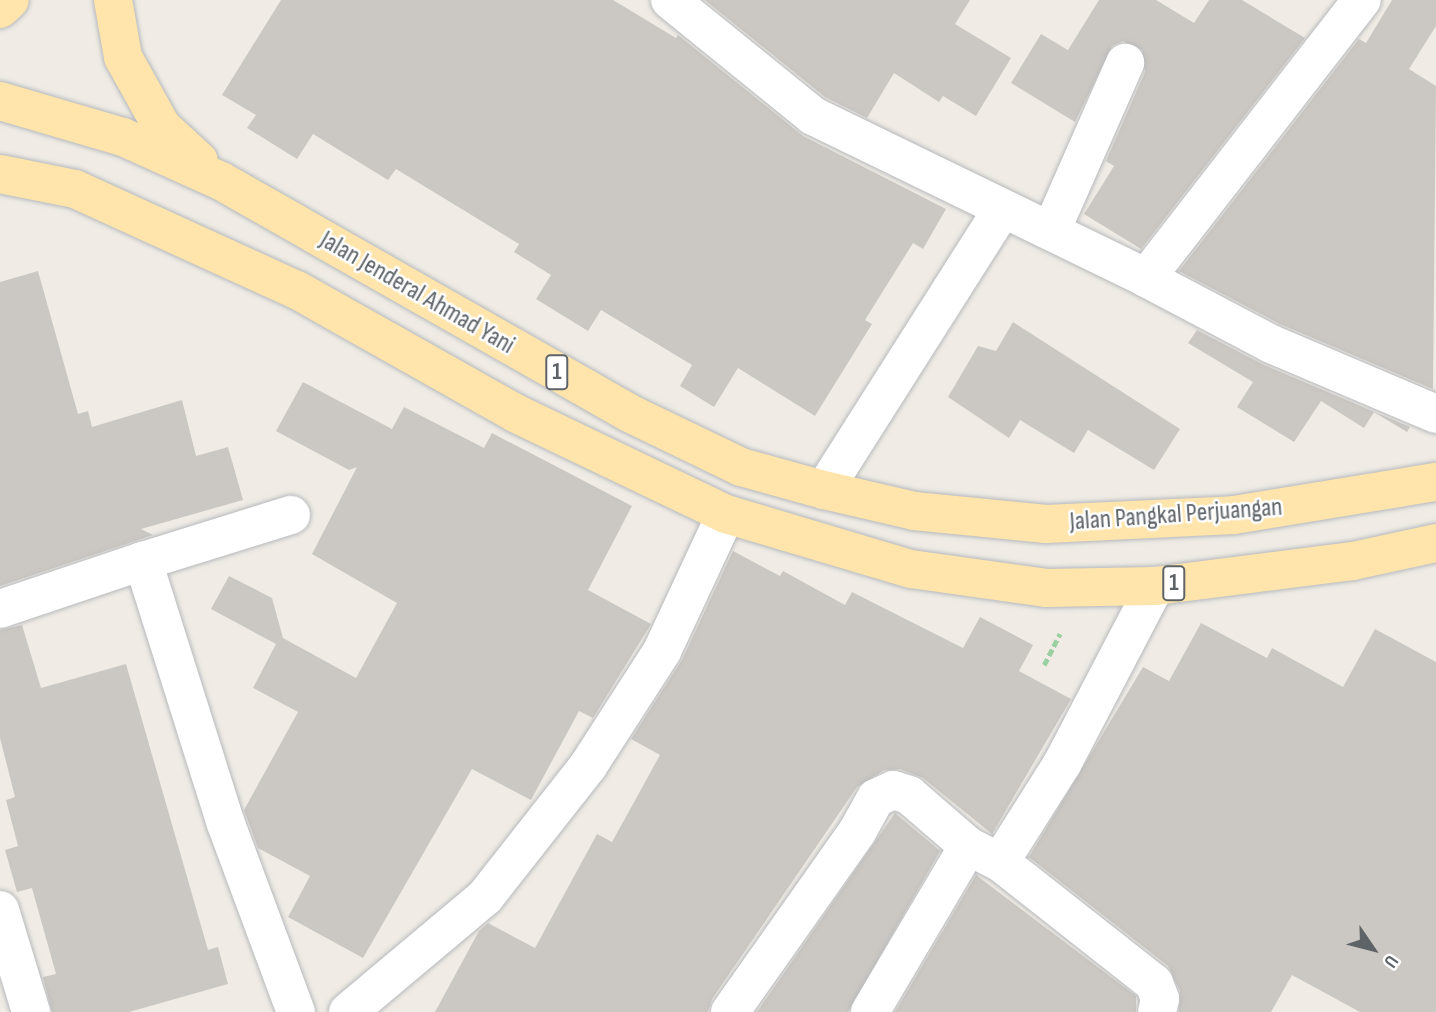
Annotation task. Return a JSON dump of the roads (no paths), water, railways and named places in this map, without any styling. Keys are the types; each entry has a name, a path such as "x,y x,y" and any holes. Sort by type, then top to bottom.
{"main road":[{"path":"0,9 9,0"},
{"path":"113,0 123,57 162,127 221,181"},
{"name":"Jalan Jenderal Ahmad Yani","path":"0,101 122,136 221,181 629,413 741,467 914,511"},
{"name":"1","path":"0,174 75,189 297,290 515,413 726,514 911,569 1046,588 1154,586 1353,561 1436,543"},
{"name":"Jalan Pangkal Perjuangan","path":"914,511 1046,524 1234,515 1436,482"}],"street":[{"path":"670,0 813,116 1146,278 1271,344 1436,414"},
{"path":"1146,278 1362,0"},
{"path":"1051,231 1125,63"},
{"path":"824,490 1002,210"},
{"path":"348,1012 485,897 588,766 662,651 726,514"},
{"path":"0,609 291,515"},
{"path":"143,561 226,824 296,1012"},
{"path":"870,1012 984,854 1062,764 1154,586"},
{"path":"730,1012 876,798 892,790 909,795 1154,983 1160,999 1157,1012"},
{"path":"0,909 31,1012"}]}
